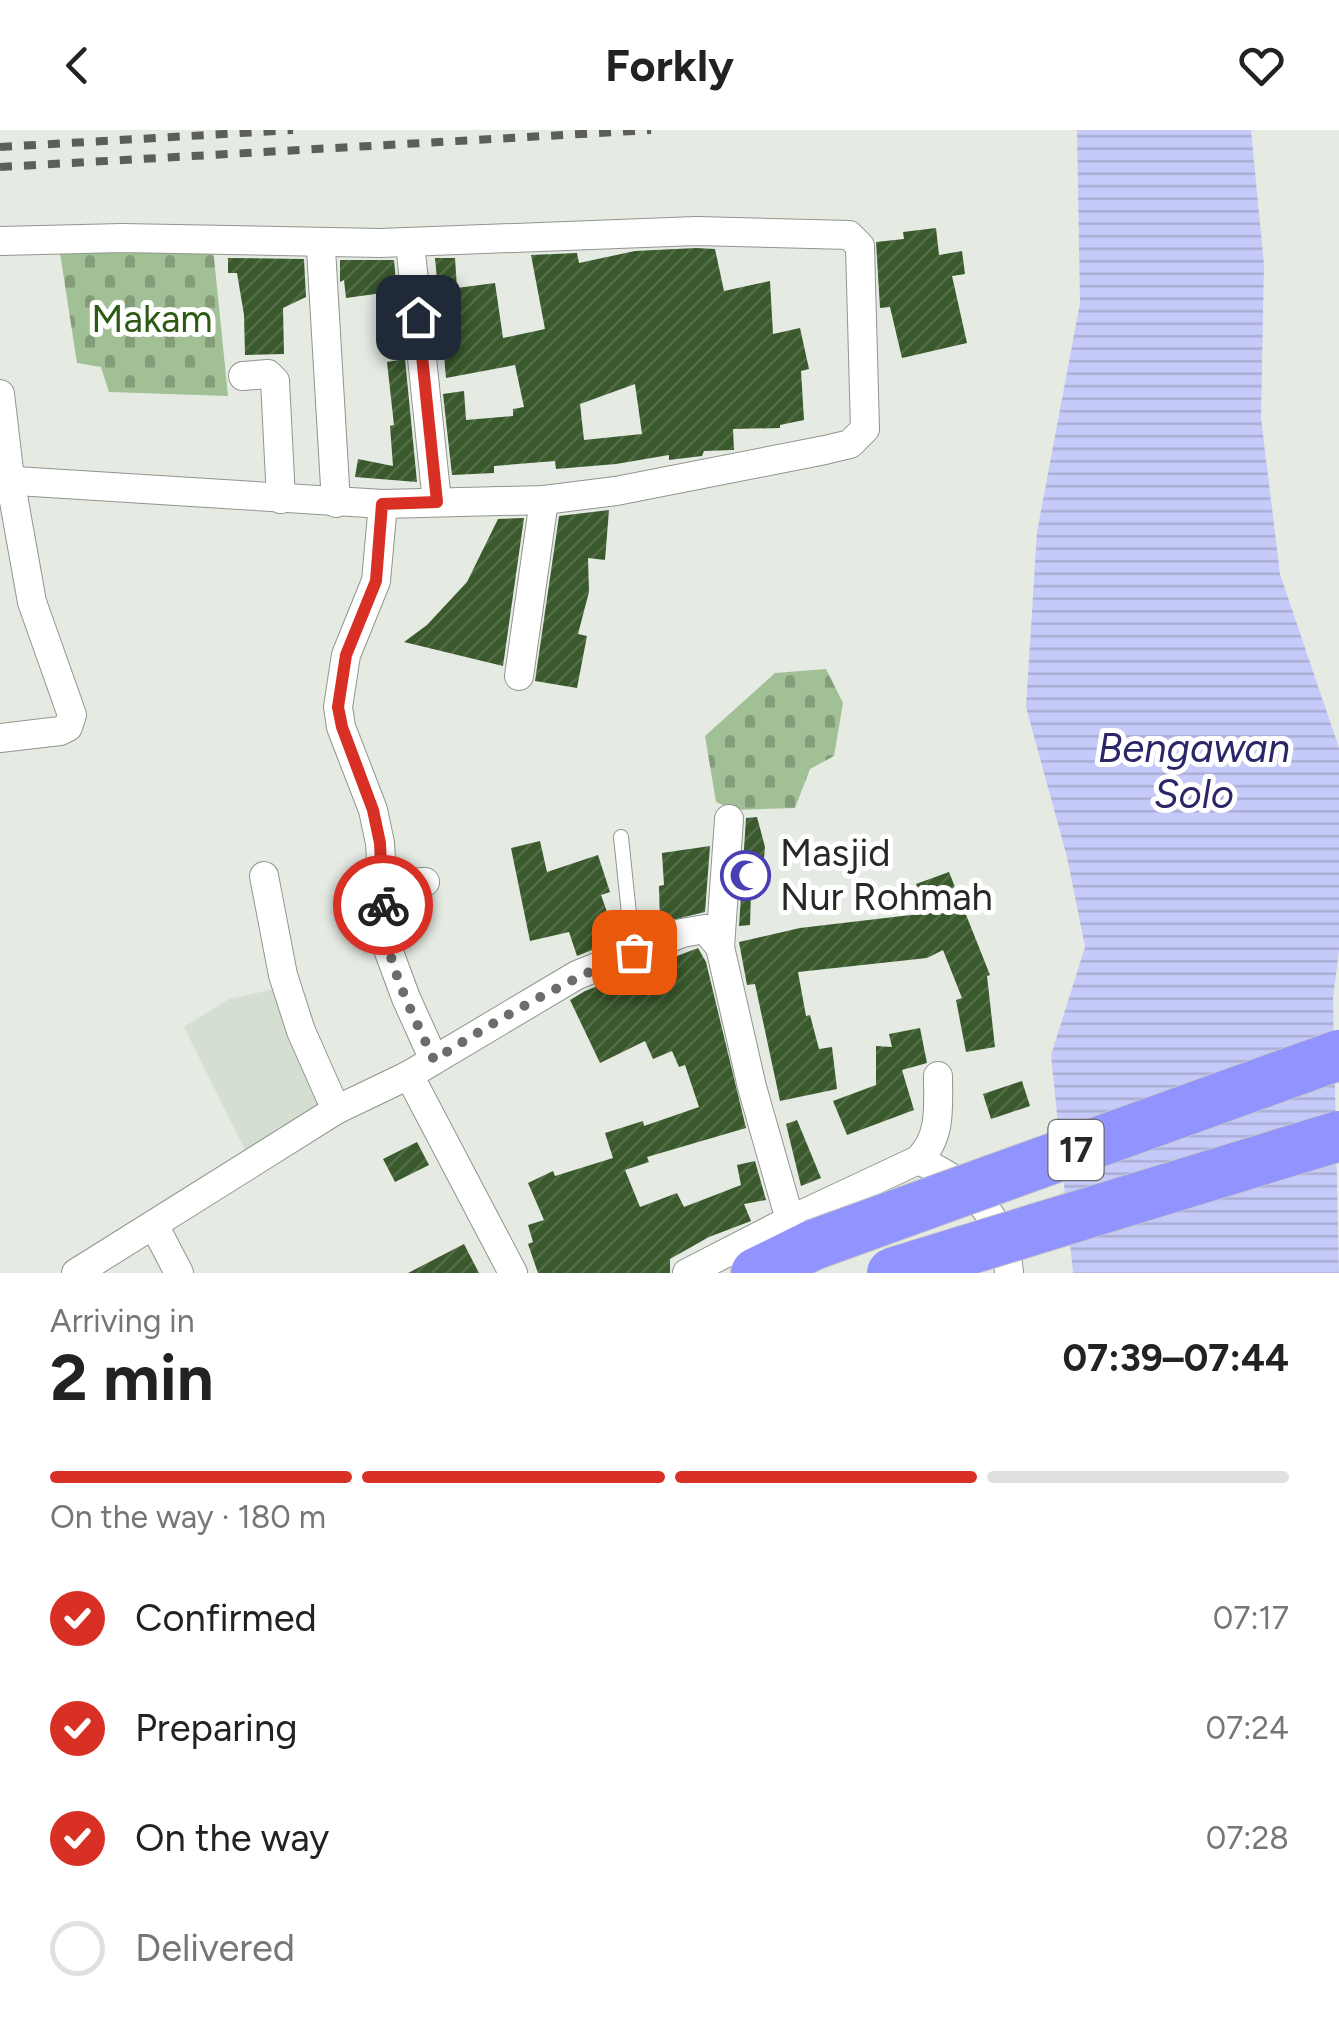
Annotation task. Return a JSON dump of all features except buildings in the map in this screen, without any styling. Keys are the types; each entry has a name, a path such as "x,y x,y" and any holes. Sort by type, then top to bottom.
{"highway":[{"name":"17","path":"756,1273 802,1232 1339,1055"},
{"name":"17","path":"892,1273 1339,1136"}],"street":[{"path":"0,241 122,238 410,242 696,231 850,235 860,246 865,429 850,444 825,450 616,491 544,500 382,504 5,479"},
{"path":"410,242 437,502"},
{"path":"321,249 336,502"},
{"path":"244,376 268,374 275,381 282,499"},
{"path":"0,394 5,479 32,602 72,715 68,727 60,731 0,738"},
{"path":"519,676 544,500"},
{"path":"382,504 376,581 342,668 338,707 373,810 380,843 386,944 434,1060"},
{"path":"729,819 720,948 752,1087 802,1232"},
{"path":"264,876 283,975 301,1030 336,1110"},
{"path":"383,883 425,882"},
{"path":"76,1273 336,1110 408,1075 502,1016 577,976 682,933 705,929 720,948"},
{"path":"408,1075 513,1273"},
{"path":"687,1273 802,1232 918,1160 933,1142 937,1129 938,1076"},
{"path":"918,1160 967,1186 986,1208 999,1228 1008,1273"},
{"path":"154,1225 179,1273"}],"lane":[{"path":"621,837 634,952"}],"shaded area":[{"path":"279,988 329,1107 247,1154 184,1027 229,999"}],"green space":[{"name":"Makam","path":"213,248 228,396 109,392 101,367 77,363 60,253"},
{"path":"826,669 843,703 834,756 810,769 795,808 734,810 716,802 705,736 775,673"}],"water":[{"name":"Bengawan Solo","path":"1077,130 1251,130 1264,265 1261,418 1280,574 1339,748 1339,950 1333,998 1339,1273 1073,1273 1051,1055 1085,947 1067,857 1026,707 1037,532 1080,303"}],"railway":[{"path":"0,147 293,130"},
{"path":"0,167 651,130"}],"way so far":[{"path":"383,905 386,944 395,972 434,1060 502,1016 577,976 634,952"}],"place":[{"name":"Masjid Nur Rohmah","path":"745,875"}],"route":[{"path":"383,905 380,843 373,810 338,707 342,668 376,581 382,504 437,502 418,317"}]}
